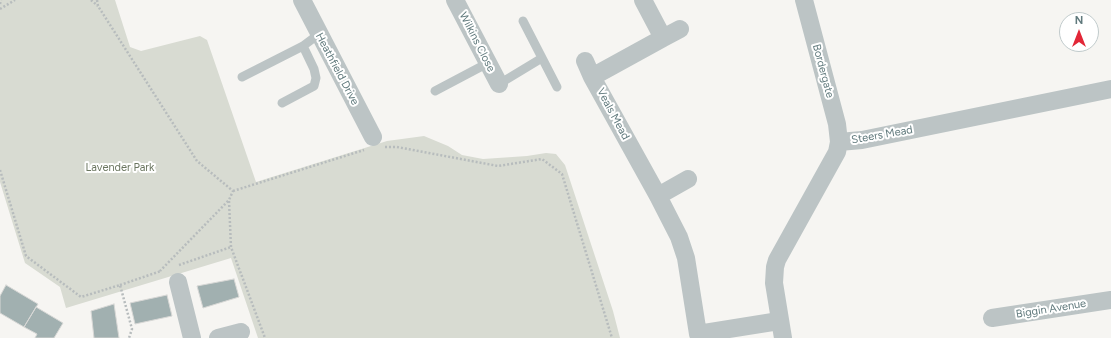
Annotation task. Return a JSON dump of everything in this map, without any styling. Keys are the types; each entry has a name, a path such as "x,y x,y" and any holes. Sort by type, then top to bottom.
{"street":[{"name":"Wilkins Close","path":"455,0 499,84"},
{"path":"643,0 663,38"},
{"name":"Bordergate","path":"804,0 837,124 839,142"},
{"name":"Heathfield Drive","path":"303,1 376,144"},
{"name":"Veals Mead","path":"680,28 663,38 589,69 679,237 686,258 698,334 781,329"},
{"name":"Steers Mead","path":"781,329 774,283 775,267 837,152 839,142 862,140 1111,89"},
{"path":"658,196 688,179"},
{"path":"178,282 192,338"},
{"name":"Biggin Avenue","path":"992,318 1111,300"},
{"path":"218,338 241,332"}],"lane":[{"path":"523,21 557,87"},
{"path":"242,77 303,46 319,34"},
{"path":"282,103 314,86 316,78 314,69 303,46"},
{"path":"499,84 542,58"},
{"path":"435,91 488,63"}],"path":[{"path":"0,4 1,0"},
{"path":"0,9 15,0"},
{"path":"91,0 98,6 197,161 233,192"},
{"path":"97,0 98,6"},
{"path":"160,271 229,200 233,192 376,144 498,166 542,158 562,174 612,338"},
{"path":"0,170 26,256 81,297 120,285 132,329 129,338"},
{"path":"229,200 231,247 266,338"}],"green space":[{"name":"Lavender Park","path":"0,0 115,0 130,47 141,51 200,36 207,40 256,182 387,141 424,136 448,146 462,155 483,159 546,153 556,154 565,165 613,311 620,338 258,338 231,258 66,308 60,287 25,263 0,182"}],"building":[{"path":"234,279 239,297 203,308 197,286"},
{"path":"6,285 38,304 24,327 0,313 0,296"},
{"path":"167,295 172,316 135,324 130,303"},
{"path":"114,304 119,338 94,338 91,311"},
{"path":"36,307 63,323 54,338 35,338 37,334 24,327"}]}
